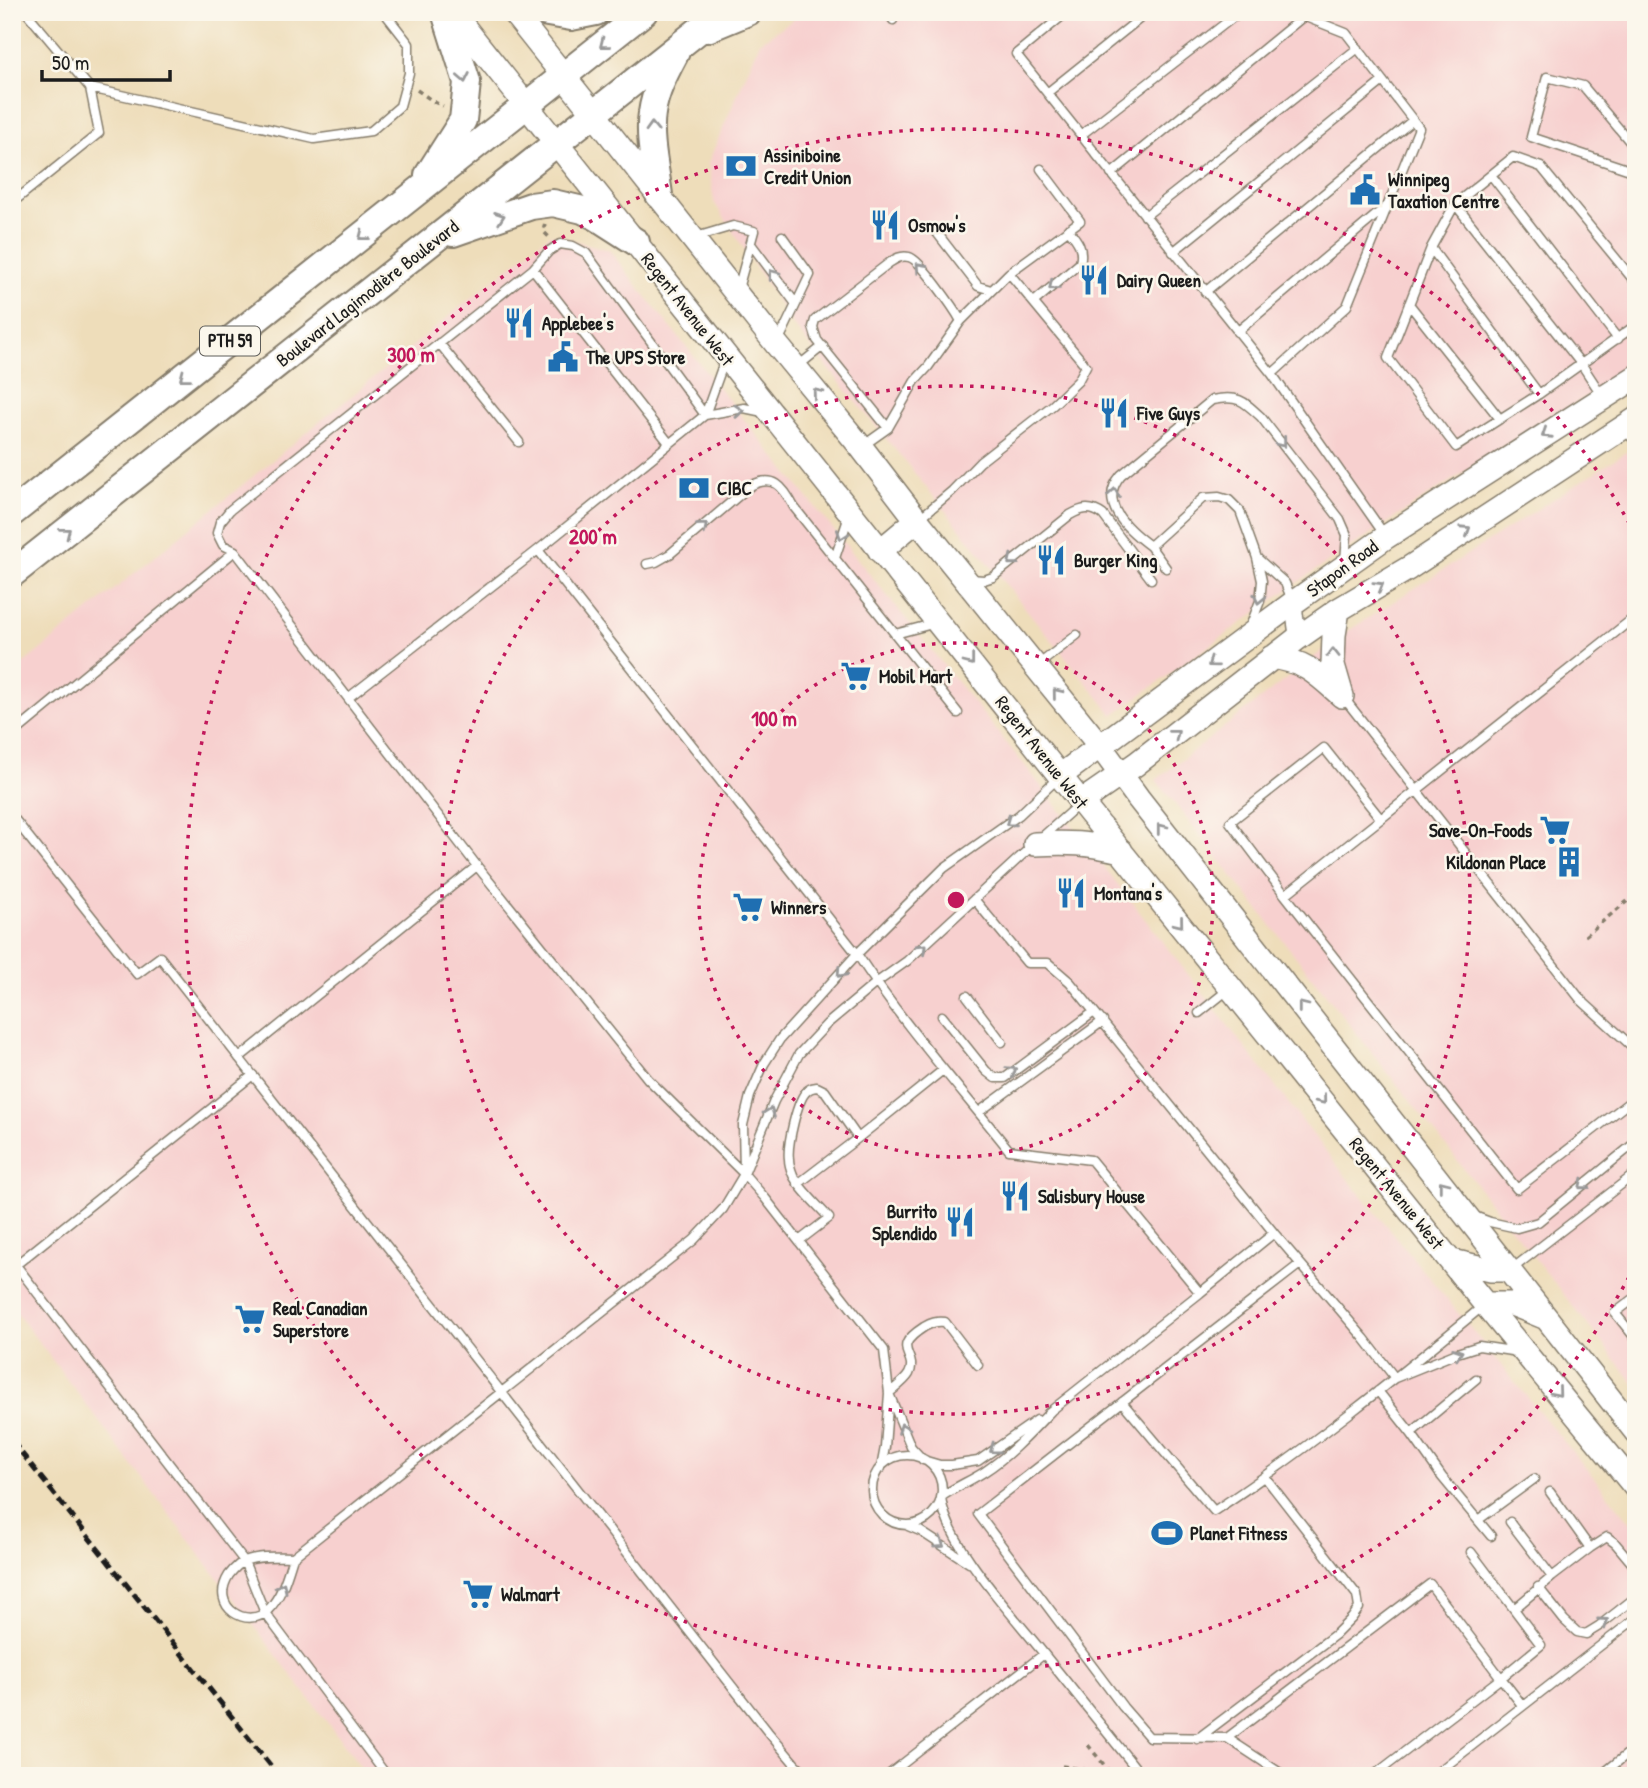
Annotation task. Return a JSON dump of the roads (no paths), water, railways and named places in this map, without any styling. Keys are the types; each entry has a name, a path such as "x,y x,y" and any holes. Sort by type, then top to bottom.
{"main road":[{"path":"416,194 463,120 467,82 446,12"},
{"name":"Regent Avenue West","path":"452,12 1060,776 1636,1488"},
{"name":"Regent Avenue West","path":"513,12 776,345 1100,746 1636,1432"},
{"path":"542,12 571,17 596,12"},
{"name":"PTH 59","path":"12,513 644,12"},
{"name":"Boulevard Lagimodière Boulevard","path":"12,574 722,12"},
{"path":"659,195 651,114 656,94 687,40 748,12"},
{"path":"435,239 531,206 553,202 590,214 636,242"},
{"name":"Stapon Road","path":"1060,776 1385,537 1636,377"},
{"path":"1603,397 1631,429"},
{"name":"Stapon Road","path":"1081,802 1121,775 1272,657 1338,610 1631,429"},
{"path":"880,551 917,520"},
{"path":"1385,537 1409,568"},
{"path":"1338,610 1333,665 1342,696"},
{"path":"1272,657 1292,660 1309,668 1342,696"},
{"path":"1035,844 1080,843 1121,851"},
{"path":"1452,1261 1491,1270 1509,1270"},
{"path":"1485,1304 1512,1304 1544,1317"},
{"path":"1605,1449 1636,1447"}],"street":[{"path":"1293,603 1298,638"}],"lane":[{"path":"12,203 99,132 89,88 26,12"},
{"path":"89,88 314,139 371,131 400,106 410,73 409,44 384,12"},
{"path":"1066,12 1016,54 1272,374 1385,537"},
{"path":"1047,93 1148,12"},
{"path":"1080,135 1240,12"},
{"path":"1272,374 1347,306 1419,128 1346,33 1293,12"},
{"path":"1111,174 1304,16"},
{"path":"1144,216 1358,48"},
{"path":"1636,149 1583,86 1547,77 1531,137 1636,172"},
{"path":"1173,252 1383,81"},
{"path":"1205,292 1413,120"},
{"path":"1636,283 1541,167 1513,158 1455,204 1431,248 1388,358 1456,447 1582,365 1636,325"},
{"path":"861,447 888,428 915,381 961,321 990,290 1080,220 1041,169"},
{"path":"1491,175 1618,339"},
{"path":"1237,332 1390,203"},
{"path":"1455,204 1582,365 1603,397"},
{"path":"693,238 733,226 754,232 737,294"},
{"path":"934,229 978,286 990,290"},
{"path":"1034,302 1080,263 1082,254 1078,242 1068,229"},
{"path":"776,345 810,275 782,236"},
{"path":"705,415 586,253 560,244 549,251 533,270 230,510 220,522 216,533 223,545 235,551 477,866 648,1079 744,1174 884,1350 889,1393 886,1447 881,1468"},
{"path":"751,244 796,304"},
{"path":"1431,248 1539,394"},
{"path":"888,428 817,340 813,327 816,320 889,263 906,256 914,258 920,265 961,321"},
{"path":"533,270 669,443"},
{"path":"917,520 981,462 1053,405 1078,381 1086,366 1009,273"},
{"path":"1409,304 1500,419"},
{"path":"439,343 519,442"},
{"path":"796,367 822,346"},
{"path":"705,415 726,356"},
{"path":"1166,568 1150,546 1134,534 1112,507 1114,483 1212,400 1226,397 1237,398 1261,418 1340,519 1347,535 1343,567"},
{"path":"348,698 705,415 744,408 772,414"},
{"path":"647,564 670,554 750,486 762,480 770,481 778,485 790,498 794,507 958,713"},
{"path":"1150,546 1203,498 1219,496 1229,500 1240,511 1258,558 1262,581 1260,601 1246,638"},
{"path":"964,578 984,580 993,577 1070,515 1084,508 1102,515 1151,579"},
{"path":"835,558 850,513"},
{"path":"538,550 857,954 943,1070 1009,1150 1091,1160 1200,1293"},
{"path":"12,735 235,551"},
{"path":"1258,558 1285,583 1293,603"},
{"path":"1284,895 1636,616"},
{"path":"895,634 939,622"},
{"path":"1036,667 1077,635"},
{"path":"1342,696 1581,1000 1636,1050"},
{"path":"1380,818 1324,748 1230,822 1284,895 1517,1189 1636,1097"},
{"path":"744,1174 743,1125 764,1063 780,1040 857,954 944,868 1019,815 1060,776"},
{"path":"293,1557 244,1561 232,1571 225,1582 222,1594 226,1606 238,1616 252,1617 265,1613 281,1590 293,1557 694,1240 723,1209 744,1174 775,1101 799,1054 827,1024 907,961 1081,802"},
{"path":"12,816 137,974 160,957 805,1776"},
{"path":"239,1058 477,866"},
{"path":"974,899 1027,963 1048,963 1069,982 1395,1378"},
{"path":"1199,1013 1231,987"},
{"path":"967,996 1002,1041"},
{"path":"942,1016 986,1071 995,1078 1005,1078 1094,1012"},
{"path":"979,1112 1102,1021"},
{"path":"798,1184 943,1070"},
{"path":"253,1075 14,1264 244,1561 265,1613 387,1776"},
{"path":"799,1241 829,1217 798,1184 788,1157 801,1098 810,1088 817,1087 825,1091 858,1138"},
{"path":"1463,1211 1490,1222 1517,1228 1538,1222 1636,1142"},
{"path":"1509,1270 1636,1173"},
{"path":"889,1393 911,1447 923,1460 940,1465 978,1461 1051,1411 1274,1233"},
{"path":"1285,1776 1227,1738 1149,1737 1123,1707 978,1514 1300,1264"},
{"path":"1636,1297 1615,1313 1636,1339"},
{"path":"1122,1402 1214,1511 1265,1477 1378,1391 1485,1304"},
{"path":"889,1393 910,1373 906,1341 930,1323 945,1322 978,1365"},
{"path":"1395,1378 1479,1346 1525,1353"},
{"path":"1411,1433 1476,1379"},
{"path":"1378,1391 1442,1477 1491,1536"},
{"path":"905,1525 926,1520 934,1512 941,1497 984,1472 1014,1449 1051,1411"},
{"path":"973,1566 920,1531 892,1522 882,1515 872,1494 873,1482 885,1463 907,1455 928,1462 936,1470 941,1480 942,1509 973,1566 1142,1776"},
{"path":"1197,1739 1336,1634 1359,1608 1357,1595 1265,1477"},
{"path":"1478,1520 1534,1479"},
{"path":"1550,1492 1590,1548"},
{"path":"1510,1522 1552,1577"},
{"path":"1514,1609 1538,1587 1607,1537 1636,1568"},
{"path":"1373,1776 1541,1645 1471,1552"},
{"path":"1227,1738 1430,1584 1522,1705"},
{"path":"1538,1587 1570,1626 1577,1632 1586,1633 1636,1597"},
{"path":"1433,1776 1636,1618"},
{"path":"887,1776 1044,1654"},
{"path":"1600,1776 1636,1747"},
{"path":"788,1776 799,1768"}],"railway":[{"path":"12,1441 279,1776"}],"place":[{"name":"Assiniboine Credit Union","path":"741,166"},
{"name":"Winnipeg Taxation Centre","path":"1365,190"},
{"name":"Osmow's","path":"885,225"},
{"name":"Dairy Queen","path":"1094,280"},
{"name":"Applebee's","path":"519,323"},
{"name":"The UPS Store","path":"563,357"},
{"name":"Five Guys","path":"1114,413"},
{"name":"CIBC","path":"694,488"},
{"name":"Burger King","path":"1051,560"},
{"name":"Mobil Mart","path":"856,676"},
{"name":"Save-On-Foods","path":"1555,830"},
{"name":"Kildonan Place","path":"1569,862"},
{"name":"Montana's","path":"1071,893"},
{"name":"Winners","path":"748,907"},
{"name":"Salisbury House","path":"1015,1196"},
{"name":"Burrito Splendido","path":"960,1222"},
{"name":"Real Canadian Superstore","path":"250,1319"},
{"name":"Planet Fitness","path":"1167,1533"},
{"name":"Walmart","path":"478,1594"}]}
